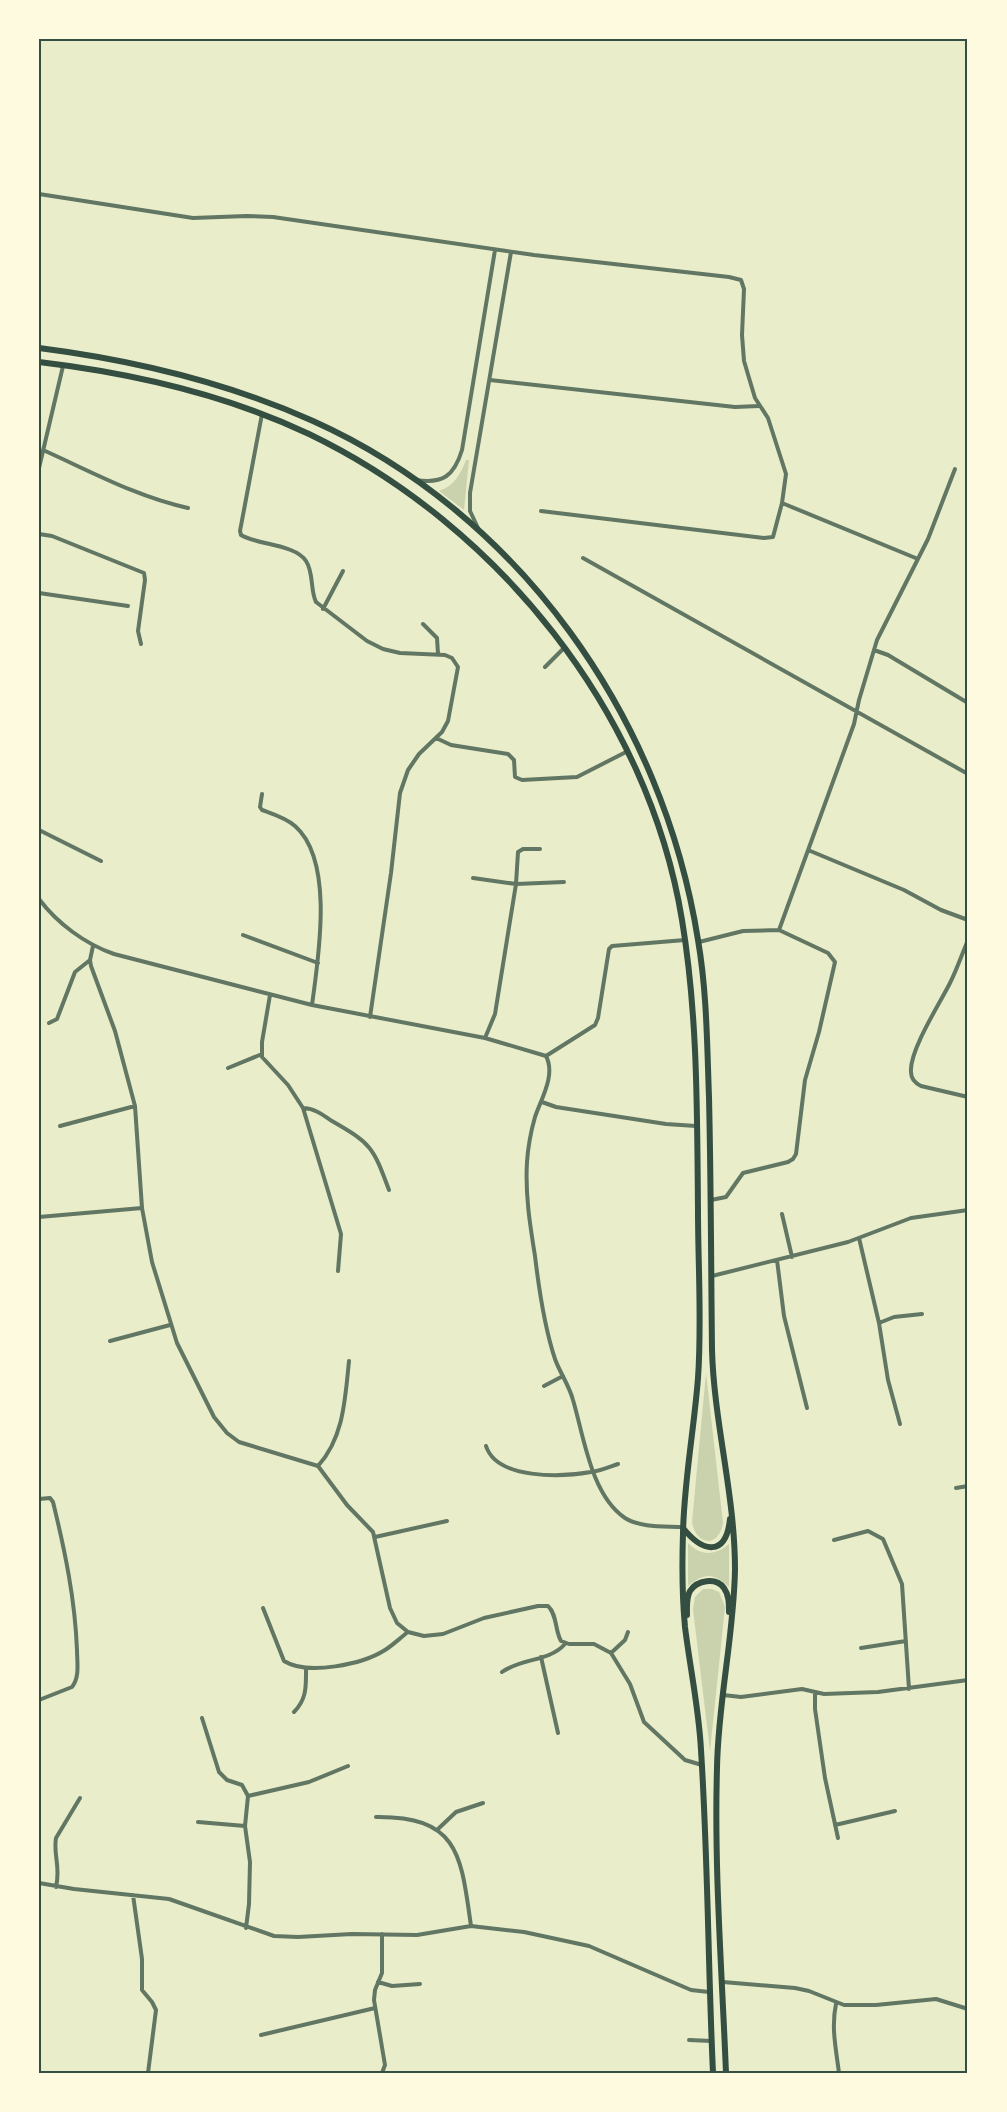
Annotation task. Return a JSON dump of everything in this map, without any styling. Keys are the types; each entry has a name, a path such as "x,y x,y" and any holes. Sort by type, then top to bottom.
{"main road":[{"path":"39,348 164,370 240,392 314,421 345,436 415,480 479,531 537,590 569,630 602,678 630,727 652,775 678,848 686,879 699,942 707,1034 714,1378 731,1502 735,1571 716,1770 726,2073"},
{"path":"39,362 159,383 226,401 306,433 384,476 469,541 525,598 564,648 591,688 627,751 647,796 666,852 678,902 685,940 694,1036 699,1361 683,1527 683,1602 699,1720 702,1766 713,2073"},
{"path":"683,1527 699,1545 717,1546 727,1537 731,1502"},
{"path":"687,1640 688,1599 691,1590 697,1584 714,1581 725,1589 729,1599 729,1642"}],"street":[{"path":"39,194 194,218 246,216 273,218 495,250 741,280 744,285 742,335 744,361 751,388 759,406 768,418 784,467 786,481 776,533 769,538 541,511"},
{"path":"415,480 428,482 441,479 449,475 458,463 495,250"},
{"path":"479,531 470,511 470,494 511,252"},
{"path":"39,468 63,365"},
{"path":"490,380 735,407 759,406"},
{"path":"262,414 240,531 244,537 302,556 308,565 314,598 323,609 367,641 383,649 400,653 438,654 456,662 458,674 448,721 408,770 400,793 370,1017"},
{"path":"43,450 136,491 188,508"},
{"path":"779,930 854,724 881,631 918,559 955,469"},
{"path":"782,503 918,559"},
{"path":"39,534 52,536 144,573 138,631 141,644"},
{"path":"583,558 968,774"},
{"path":"323,609 343,571"},
{"path":"39,593 128,606"},
{"path":"423,624 437,638 438,654"},
{"path":"545,667 564,648"},
{"path":"874,650 888,655 968,704"},
{"path":"436,738 451,745 508,754 514,760 515,777 522,780 577,777 627,751"},
{"path":"262,794 260,807 262,810 294,825 301,832 314,857 319,883 321,915 312,1005"},
{"path":"39,830 101,861"},
{"path":"485,1038 495,1014 520,850 540,849"},
{"path":"808,850 904,890 941,910 968,920"},
{"path":"473,878 516,884 564,882"},
{"path":"39,899 51,913 93,946 114,954 312,1005 485,1038 546,1056 595,1025 609,949 612,946 685,940"},
{"path":"699,942 743,931 779,930 828,953 835,962 806,1080 796,1154 788,1162 743,1173 726,1197 711,1200"},
{"path":"243,934 318,963"},
{"path":"968,940 951,981 918,1045 910,1073 916,1083 921,1086 968,1097"},
{"path":"93,946 90,960 115,1030 135,1106 142,1208 152,1262 170,1324 204,1401 214,1418 227,1433 244,1445 318,1466 375,1537 390,1608 397,1623 408,1632 424,1636 443,1634 484,1618 543,1605 551,1608 559,1638 565,1644"},
{"path":"49,1023 57,1019 75,972 90,960"},
{"path":"270,995 261,1042 262,1054 303,1108 341,1234 338,1271"},
{"path":"228,1068 262,1054"},
{"path":"546,1056 549,1070 528,1148 527,1203 546,1323 555,1359 570,1389 593,1472 611,1505 625,1518 641,1524 683,1527"},
{"path":"542,1102 556,1107 655,1123 696,1126"},
{"path":"60,1126 135,1106"},
{"path":"303,1108 314,1110 369,1145 379,1162 390,1190"},
{"path":"39,1217 142,1208"},
{"path":"711,1276 860,1238 911,1218 968,1210"},
{"path":"782,1214 792,1257"},
{"path":"860,1238 879,1323 884,1360 900,1424"},
{"path":"777,1260 784,1316 807,1408"},
{"path":"879,1323 894,1317 922,1314"},
{"path":"110,1341 170,1324"},
{"path":"318,1466 332,1449 344,1412 349,1361"},
{"path":"544,1386 563,1376"},
{"path":"486,1446 495,1462 517,1471 545,1474 593,1472 618,1464"},
{"path":"956,1488 968,1486"},
{"path":"39,1499 50,1498 53,1502 66,1559 75,1615 77,1677 72,1687 39,1700"},
{"path":"375,1537 447,1521"},
{"path":"834,1540 868,1531 884,1539 902,1584 909,1689"},
{"path":"263,1608 284,1661 306,1669 333,1666 371,1657 387,1649 408,1632"},
{"path":"611,1653 625,1640 628,1632"},
{"path":"861,1648 906,1641"},
{"path":"502,1672 513,1665 554,1653 565,1644 594,1644 611,1653 618,1662 632,1689 644,1722 685,1760 702,1766"},
{"path":"541,1657 558,1733"},
{"path":"294,1712 305,1697 306,1669"},
{"path":"723,1695 741,1697 802,1689 815,1693 858,1693 909,1689 968,1680"},
{"path":"815,1693 815,1709 838,1838"},
{"path":"202,1718 219,1772 227,1780 242,1785 248,1796 245,1826 250,1862 246,1928"},
{"path":"248,1796 309,1782 348,1766"},
{"path":"56,1887 59,1871 56,1838 80,1797"},
{"path":"438,1829 456,1812 483,1803"},
{"path":"835,1825 895,1811"},
{"path":"376,1817 404,1818 438,1829 450,1843 461,1866 471,1926"},
{"path":"198,1822 245,1826"},
{"path":"39,1883 56,1887 169,1899 266,1935 282,1937 417,1935 471,1926 524,1932 578,1943 685,1988 709,1992"},
{"path":"133,1895 142,1959 142,1990 156,2010 148,2073"},
{"path":"382,1934 382,1973 374,1995 385,2065 382,2073"},
{"path":"378,1982 392,1986 420,1984"},
{"path":"723,1982 795,1988 809,1991 836,2004 855,2006 936,1999 968,2009"},
{"path":"836,2004 833,2022 839,2073"},
{"path":"261,2035 375,2008"},
{"path":"689,2040 711,2040"}],"green space":[{"path":"466,460 469,460 464,510 439,491 456,479"},
{"path":"706,1373 723,1523 717,1537 708,1541 698,1536 692,1522"},
{"path":"688,1543 708,1553 718,1551 729,1544 729,1587 718,1579 708,1576 688,1586"},
{"path":"703,1589 719,1592 725,1607 710,1751 693,1609 695,1597"}]}
